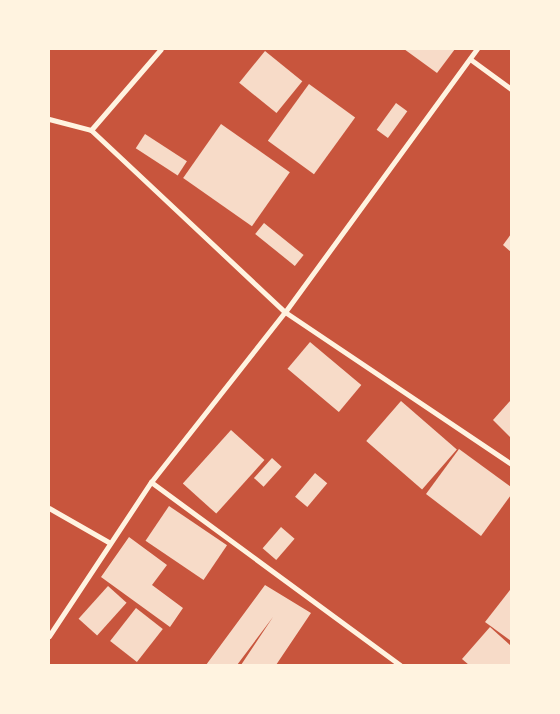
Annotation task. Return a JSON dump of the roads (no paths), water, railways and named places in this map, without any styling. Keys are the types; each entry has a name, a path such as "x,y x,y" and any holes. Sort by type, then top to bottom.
{"street":[{"path":"90,130 161,49"},
{"path":"49,636 151,482 285,312 477,49"},
{"path":"470,59 511,89"},
{"path":"49,119 90,130 285,312 511,464"},
{"path":"151,482 400,665"},
{"path":"49,508 110,543"}]}
